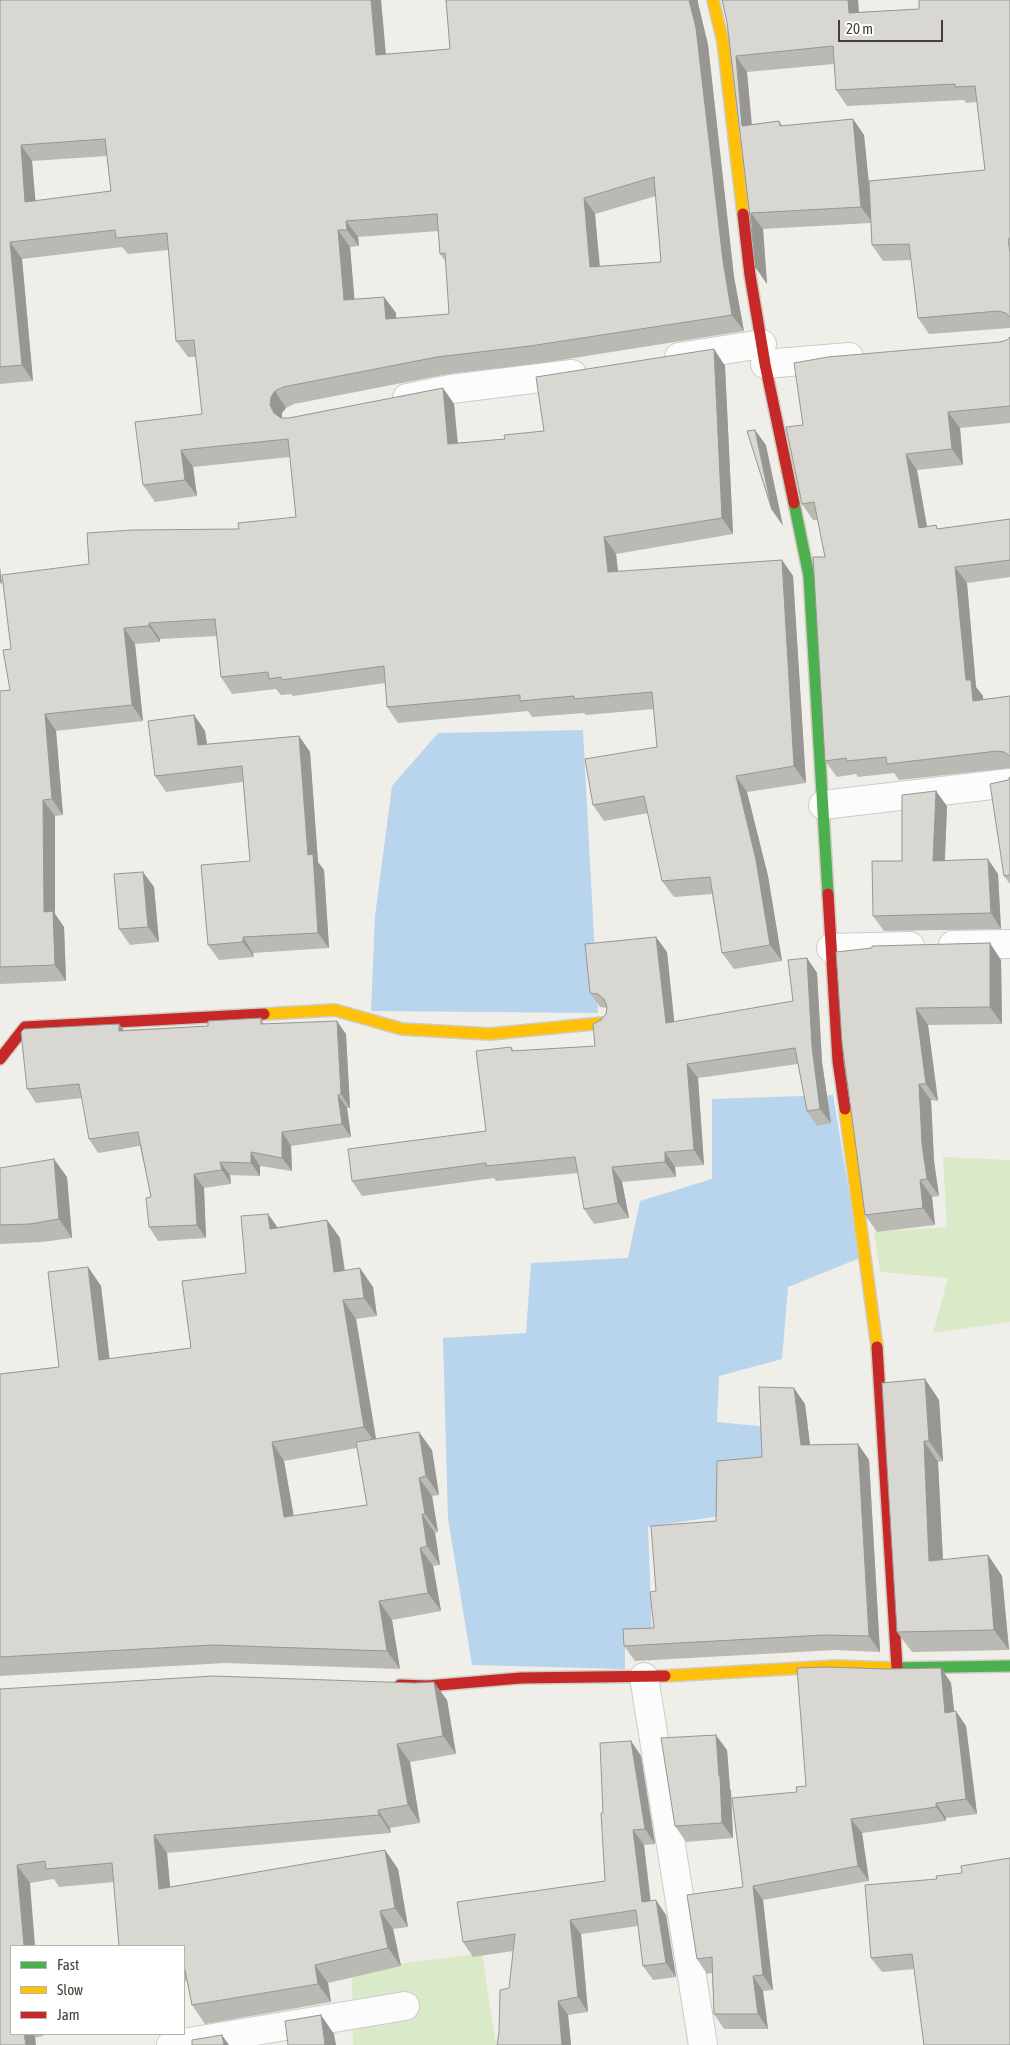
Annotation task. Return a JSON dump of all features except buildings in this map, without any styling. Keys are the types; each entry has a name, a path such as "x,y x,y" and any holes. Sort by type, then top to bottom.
{"street":[{"path":"713,0 723,42 750,276 808,576 838,1061 878,1357 897,1668"},
{"path":"658,360 764,354 873,355"},
{"path":"384,402 451,389 592,370"},
{"path":"823,805 1010,783"},
{"path":"831,948 1010,944"},
{"path":"0,1059 25,1027 335,1010 402,1028 490,1034 602,1023"},
{"path":"388,1684 427,1686 522,1678 644,1677 836,1666 897,1668 1010,1666"},
{"path":"644,1677 703,2045"},
{"path":"171,2045 405,2006"}],"green space":[{"path":"943,1157 1010,1160 1010,1322 933,1333 948,1278 880,1272 874,1232 947,1227"},
{"path":"482,1953 496,2045 353,2045 352,1970"}],"water":[{"path":"583,730 598,1013 371,1011 375,916 392,786 438,733"},
{"path":"833,1095 860,1258 788,1287 782,1359 719,1376 717,1422 769,1427 771,1508 648,1527 652,1634 625,1639 625,1669 472,1665 448,1519 443,1338 526,1333 531,1263 628,1258 640,1201 712,1179 712,1099"}],"traffic: fast":[{"path":"794,503 809,576 828,894"},
{"path":"892,1668 1010,1666"}],"traffic: slow":[{"path":"713,0 723,42 743,214"},
{"path":"264,1014 335,1010 402,1029 490,1034 602,1023"},
{"path":"845,1109 877,1347"},
{"path":"665,1676 836,1666 892,1668"}],"traffic: jam":[{"path":"743,214 750,275 765,364 794,503"},
{"path":"828,894 838,1061 845,1109"},
{"path":"0,1059 25,1027 264,1014"},
{"path":"877,1347 897,1668"},
{"path":"400,1685 427,1686 521,1678 665,1676"}]}
